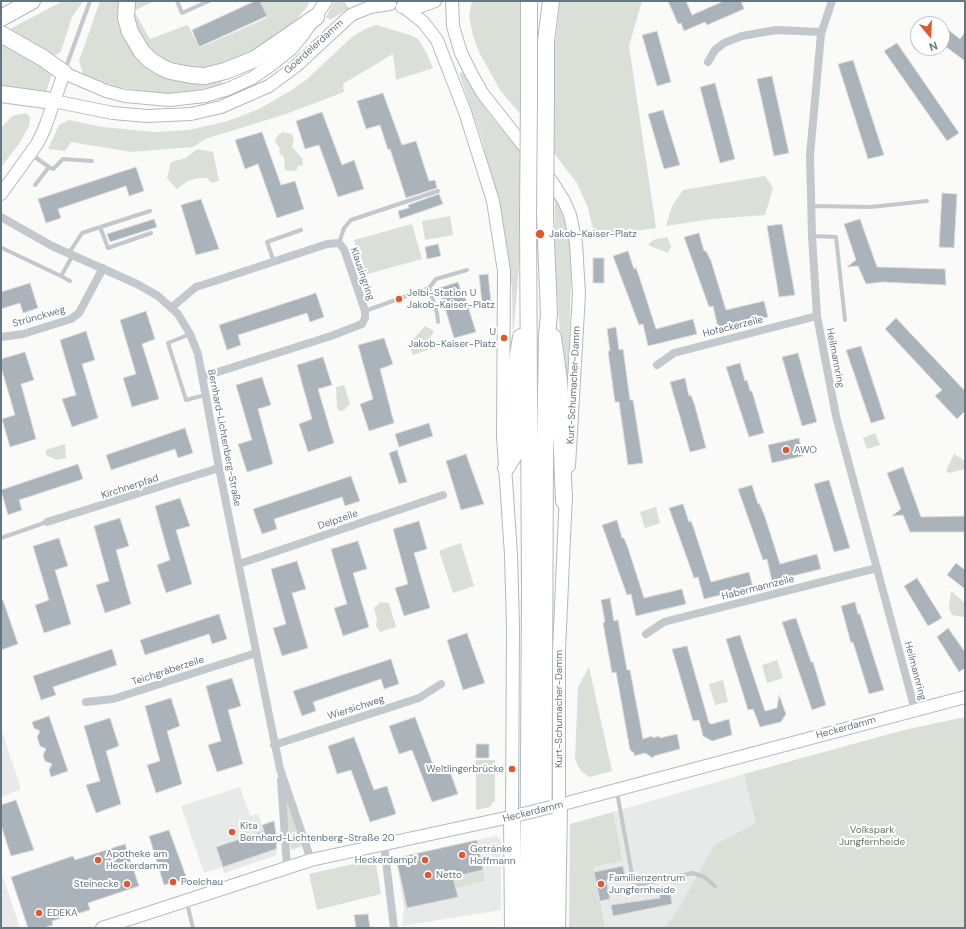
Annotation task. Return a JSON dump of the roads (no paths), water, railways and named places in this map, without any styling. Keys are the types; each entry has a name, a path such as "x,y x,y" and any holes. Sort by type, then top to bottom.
{"highway":[{"path":"1,18 32,1"},
{"path":"127,1 126,18 135,43 150,60 170,71 186,75 205,76 225,71 255,59 316,17"},
{"path":"528,928 530,590 528,216 530,1"},
{"path":"543,928 546,336 548,314 545,227 546,41 551,1"},
{"path":"1,34 43,58 64,73"},
{"path":"1,94 53,101"},
{"path":"548,314 557,355 564,501"},
{"path":"506,468 514,455 516,367 519,339 528,327"},
{"path":"555,806 557,928"},
{"path":"513,928 516,816"}],"main road":[{"name":"Goerdelerdamm","path":"64,73 106,91 125,96 169,100 205,96 252,78 271,65 291,49 316,17 326,1"},
{"path":"386,3 405,8 416,8 436,1"},
{"name":"Kurt-Schumacher-Damm","path":"452,1 453,26 461,53 483,94 552,182 564,201 570,215 578,259 579,294 568,480 564,501 555,806"},
{"name":"Goerdelerdamm","path":"53,101 113,113 147,116 179,115 221,107 257,92 296,66 351,15 370,7 386,3"},
{"path":"405,8 423,22 437,40 465,112 493,201 504,272 502,372 503,436 512,555 516,816"},
{"path":"1,194 30,153 44,130 64,73"},
{"name":"Heckerdamm","path":"102,928 311,860 516,816 965,697"}],"street":[{"name":"Heilmannring","path":"832,1 821,32 810,155 812,236 817,316 836,416 915,710"},
{"path":"708,62 720,46 742,36 776,30 821,32"},
{"name":"Bernhard-Lichtenberg-Straße","path":"1,217 52,246 137,284 158,296 172,307 190,334 198,354 218,468 274,746 280,770 311,860"},
{"name":"Klausingring","path":"172,307 196,287 327,244 339,243 344,249 364,311 365,318 362,324 202,377"},
{"name":"Strünckweg","path":"1,337 23,334 71,319 79,313 103,268"},
{"name":"Hofackerzeile","path":"658,365 674,353 817,316"},
{"name":"Kirchnerpfad","path":"47,522 218,468"},
{"name":"Delpzeile","path":"238,564 443,495"},
{"name":"Habermannzeile","path":"646,634 664,622 877,568"},
{"name":"Teichgräberzeile","path":"86,702 113,699 256,653"},
{"name":"Wiersichweg","path":"274,746 418,698 441,684"},
{"name":"Bernhard-Lichtenberg-Straße","path":"280,770 287,867"},
{"path":"384,845 394,928"}],"lane":[{"path":"64,73 90,1"},
{"path":"177,1 182,13 209,1"},
{"path":"30,153 48,167 53,169 63,159 92,161"},
{"path":"35,186 48,167"},
{"path":"339,243 344,228 351,220 438,191"},
{"path":"811,206 871,207 928,201"},
{"path":"61,276 82,233 150,211"},
{"path":"100,227 108,248 151,233"},
{"path":"274,262 267,242 301,230"},
{"path":"812,236 836,237 845,320"},
{"path":"2,248 70,281"},
{"path":"364,311 429,288 436,279 467,270"},
{"path":"429,288 437,313 438,322"},
{"path":"190,334 168,343 186,400 205,395"},
{"path":"1,538 47,522"},
{"path":"616,790 634,886 693,873 704,877 715,886"},
{"path":"186,900 193,928"}],"place":[{"name":"Jakob-Kaiser-Platz","path":"540,234"},
{"name":"Jelbi-Station U Jakob-Kaiser-Platz","path":"399,299"},
{"name":"U Jakob-Kaiser-Platz","path":"504,338"},
{"name":"AWO","path":"786,450"},
{"name":"Weltlingerbrücke","path":"512,769"},
{"name":"Kita Bernhard-Lichtenberg-Straße 20","path":"232,832"},
{"name":"Getränke Hoffmann","path":"462,855"},
{"name":"Apotheke am Heckerdamm","path":"98,860"},
{"name":"Heckerdampf","path":"425,860"},
{"name":"Netto","path":"428,875"},
{"name":"Poelchau","path":"173,882"},
{"name":"Steinecke","path":"127,884"},
{"name":"Familienzentrum Jungfernheide","path":"601,884"},
{"name":"EDEKA","path":"39,913"}],"park label":[{"name":"Volkspark Jungfernheide","path":"872,836"}]}
